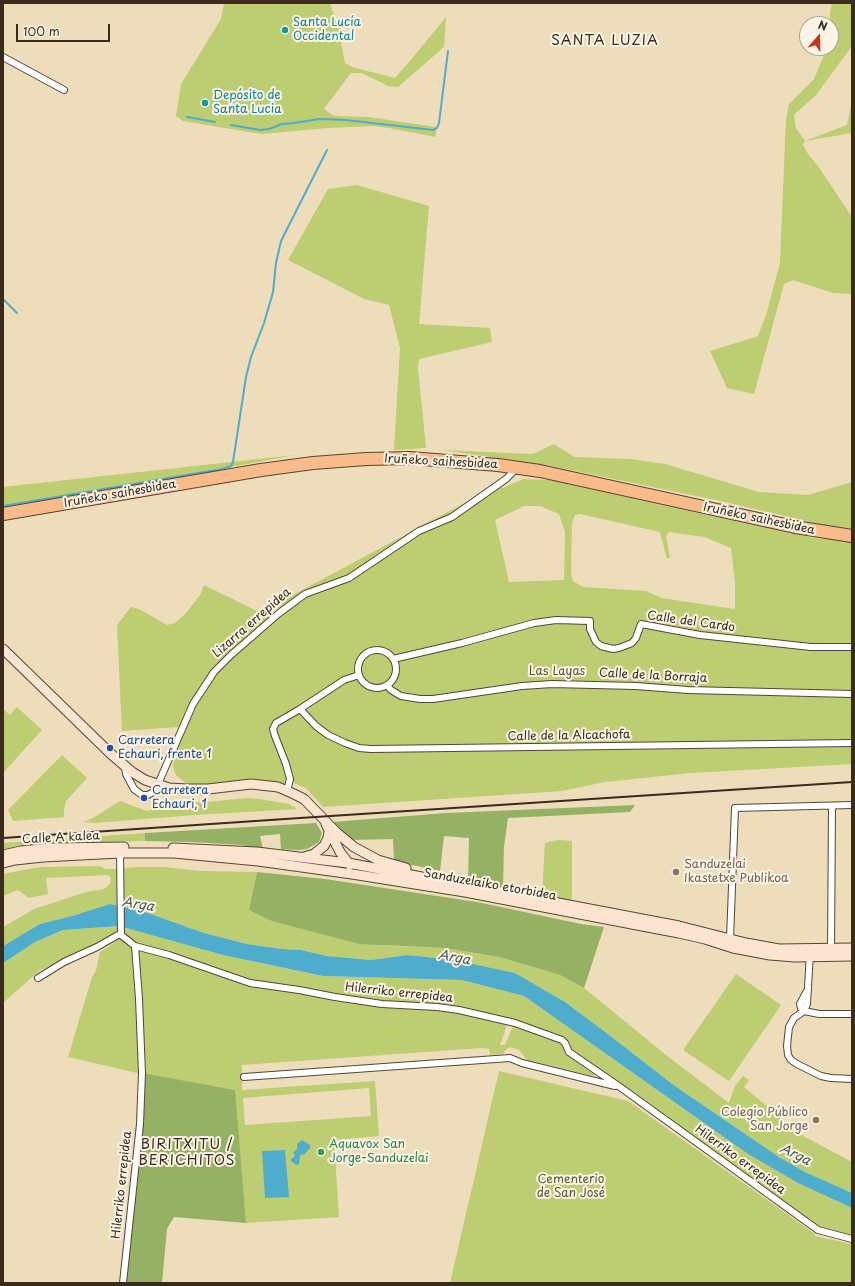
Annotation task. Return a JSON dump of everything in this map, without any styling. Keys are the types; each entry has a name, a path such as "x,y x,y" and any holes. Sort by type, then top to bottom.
{"highway":[{"name":"Iruñeko saihesbidea","path":"3,514 261,470 314,463 366,459 410,458 455,461 540,471 795,527 852,536"}],"main road":[{"path":"3,649 125,766 145,780 178,789 201,790 250,784 266,785 287,790 304,799 347,842 351,848 351,856 348,863 339,868 288,862 269,862"},
{"path":"325,821 329,832 348,863"},
{"path":"324,846 329,832"},
{"path":"303,858 314,854 324,846 335,842 347,842 378,860 419,872 435,883"},
{"name":"Calle A kalea","path":"3,855 21,851 51,848 120,850"},
{"name":"Sanduzelaiko etorbidea","path":"120,850 203,849 257,852 348,863 435,883 679,933 749,952 770,955 831,952 852,948"},
{"name":"Sanduzelaiko etorbidea","path":"120,850 269,862 435,883 680,926 779,949 810,953"},
{"name":"Calle A kalea","path":"3,863 15,860 120,850"},
{"name":"Sanduzelaiko etorbidea","path":"831,952 852,956"}],"street":[{"path":"3,57 64,90"},
{"name":"Lizarra errepidea","path":"159,785 193,704 214,672 248,640 305,594 349,578 419,531 452,516 506,479 517,468"},
{"name":"Calle del Cardo","path":"393,659 462,643 534,623 556,620 590,621 590,629 596,642 601,646 613,649 632,643 636,638 641,624 700,635 811,647 852,647"},
{"path":"381,650 386,652 393,659 396,670 394,676 387,685 376,688 370,686 362,680 359,675 358,669 361,658 370,651 381,650"},
{"path":"287,790 290,779 286,764 274,736 273,729 276,723 344,680 359,675"},
{"name":"Calle de la Borraja","path":"387,685 391,690 401,696 420,699 433,699 522,686 552,684 607,684 688,690 852,694"},
{"name":"Calle de la Alcachofa","path":"300,709 316,726 328,735 345,744 371,749 852,743"},
{"path":"125,766 126,774 134,789 142,795 148,795 155,791 159,785"},
{"path":"730,938 735,808 852,805"},
{"path":"831,952 832,806"},
{"path":"38,978 64,962 97,947 121,932 120,850"},
{"name":"Hilerriko errepidea","path":"121,932 135,946 169,955 250,983 382,1004 437,1007 459,1010 515,1023 562,1040 569,1052 818,1230 852,1239"},
{"name":"Hilerriko errepidea","path":"123,1283 140,1124 142,1066 135,946"},
{"path":"810,953 807,991 802,998 800,1006 804,1010 819,1014 852,1014"},
{"path":"804,1010 794,1018 789,1027 787,1052 791,1060 806,1070 821,1076 852,1079"},
{"name":"Hilerriko errepidea","path":"244,1077 510,1058 522,1063 620,1087"}],"green space":[{"path":"224,3 330,3 338,27 345,63 355,68 395,78 446,17 444,47 398,87 388,86 362,73 351,73 324,109 334,116 369,117 436,127 436,137 373,126 261,134 183,121 176,116 181,84 221,19"},
{"path":"832,3 852,3 852,46 816,95 794,115 796,128 805,141 803,145 808,154 818,166 852,217 852,294 833,293 793,280 784,284 754,394 727,388 710,351 758,336 766,315 780,263 786,119 789,104 814,79 824,56 839,56 839,16 830,16"},
{"path":"852,100 852,133 805,141 847,125"},
{"path":"357,185 429,206 419,324 490,328 492,342 419,359 418,368 426,448 394,450 400,348 389,305 364,299 288,260 328,189"},
{"path":"554,444 574,457 631,459 665,464 759,492 808,495 852,482 852,529 827,526 725,502 551,466 442,450 533,454"},
{"path":"295,455 121,488 3,506 3,487"},
{"name":"Las Layas","path":"523,479 554,480 814,538 852,541 852,764 691,773 605,782 562,791 323,807 307,789 285,779 287,791 251,784 201,789 186,783 177,776 174,771 173,765 184,728 178,727 122,731 117,625 131,607 139,609 167,625 175,623 186,613 200,595 204,585 273,619 278,614 278,603 496,486 503,488","holes":["524,506 540,506 559,514 565,532 564,580 509,582 495,520","580,514 660,532 667,559 670,558 666,536 669,532 704,537 731,548 735,582 735,609 662,598 646,591 583,587 573,581 571,573 572,523 575,515"]},
{"path":"17,707 42,730 3,773 3,709 10,715"},
{"path":"62,755 87,778 66,801 64,817 13,821 8,810"},
{"path":"248,798 289,804 297,809 95,823 83,822 93,818 120,801 147,811 153,809 161,802 207,802"},
{"path":"635,805 630,812 508,818 504,846 503,888 468,880 469,838 444,836 440,871 394,861 393,839 352,840 332,822 446,813"},
{"path":"316,823 322,833 319,842 307,849 298,850 281,849 280,834 260,836 263,849 241,845 145,841 145,833"},
{"path":"145,833 145,841 60,843 3,849 3,843"},
{"path":"558,840 572,841 572,900 542,897 545,843"},
{"path":"99,866 106,869 165,867 201,871 257,872 249,910 389,946 445,948 499,957 560,975 584,988 671,1059 729,1103 735,1086 743,1076 749,1080 744,1087 781,1118 779,1123 852,1162 852,1193 805,1172 779,1157 675,1086 565,1002 515,973 454,960 407,955 371,960 327,956 301,950 247,944 204,933 142,911 110,904 40,924 3,946 3,927 34,909 86,892 104,889 110,884 111,878 108,875 46,878 48,894 29,898 18,890 3,896 3,874 40,867"},
{"path":"257,872 325,879 477,902 581,924 604,927 584,988 560,975 499,957 445,948 359,944 272,921 249,910"},
{"path":"119,926 223,955 323,976 462,980 524,996 748,1154 798,1183 852,1208 852,1235 821,1228 739,1171 641,1097 570,1050 564,1039 511,1020 505,1023 506,1028 500,1045 505,1045 513,1026 515,1026 559,1041 595,1072 595,1074 593,1076 527,1060 519,1050 510,1047 506,1049 503,1054 490,1055 489,1049 482,1048 242,1065 242,1090 375,1081 379,1136 334,1140 339,1217 246,1223 234,1090 137,1073 68,1057 92,977 96,971 100,952 117,941 40,970 3,1003 3,963 35,942 63,930","holes":["369,1088 371,1116 245,1125 243,1098"]},
{"path":"736,974 781,1005 729,1081 683,1050"},
{"name":"Cementerio de San José","path":"499,1071 628,1101 815,1234 815,1236 852,1244 852,1283 450,1283"},
{"path":"142,1073 235,1090 246,1223 174,1217 167,1229 162,1283 123,1283"}],"water":[{"path":"110,904 142,911 204,933 247,944 301,950 327,956 371,960 407,955 454,960 515,973 565,1002 675,1086 779,1157 805,1172 852,1193 852,1208 798,1183 748,1154 524,996 462,980 323,976 223,955 119,926 63,930 35,942 3,963 3,946 40,924"},
{"path":"302,1140 310,1145 310,1148 305,1154 300,1155 299,1164 296,1165 291,1161 291,1159 295,1155 293,1153 297,1149 297,1144"},
{"path":"285,1150 289,1197 265,1198 262,1151"}],"waterway":[{"path":"231,125 260,130 269,129 282,124 319,119 346,120 433,130 437,128 439,123 448,51"},
{"path":"187,117 215,122"},
{"path":"3,506 222,469 231,466 233,462 246,377 251,357 264,323 273,292 276,263 281,241 327,150"},
{"path":"3,299 17,313"}],"railway":[{"path":"3,838 852,782"}],"place":[{"name":"Santa Lucía Occidental","path":"285,30"},
{"name":"Depósito de Santa Lucia","path":"205,103"},
{"name":"Carretera Echauri, frente 1","path":"110,748"},
{"name":"Carretera Echauri, 1","path":"144,798"},
{"name":"Sanduzelai Ikastetxe Publikoa","path":"676,872"},
{"name":"Colegio Público San Jorge","path":"816,1120"},
{"name":"Aquavox San Jorge-Sanduzelai","path":"321,1152"}],"district":[{"name":"SANTA LUZIA","path":"605,41"},
{"name":"BIRITXITU / BERICHITOS","path":"187,1154"}],"water label":[{"name":"Arga","path":"138,905"},
{"name":"Arga","path":"454,958"},
{"name":"Arga","path":"795,1155"}]}
